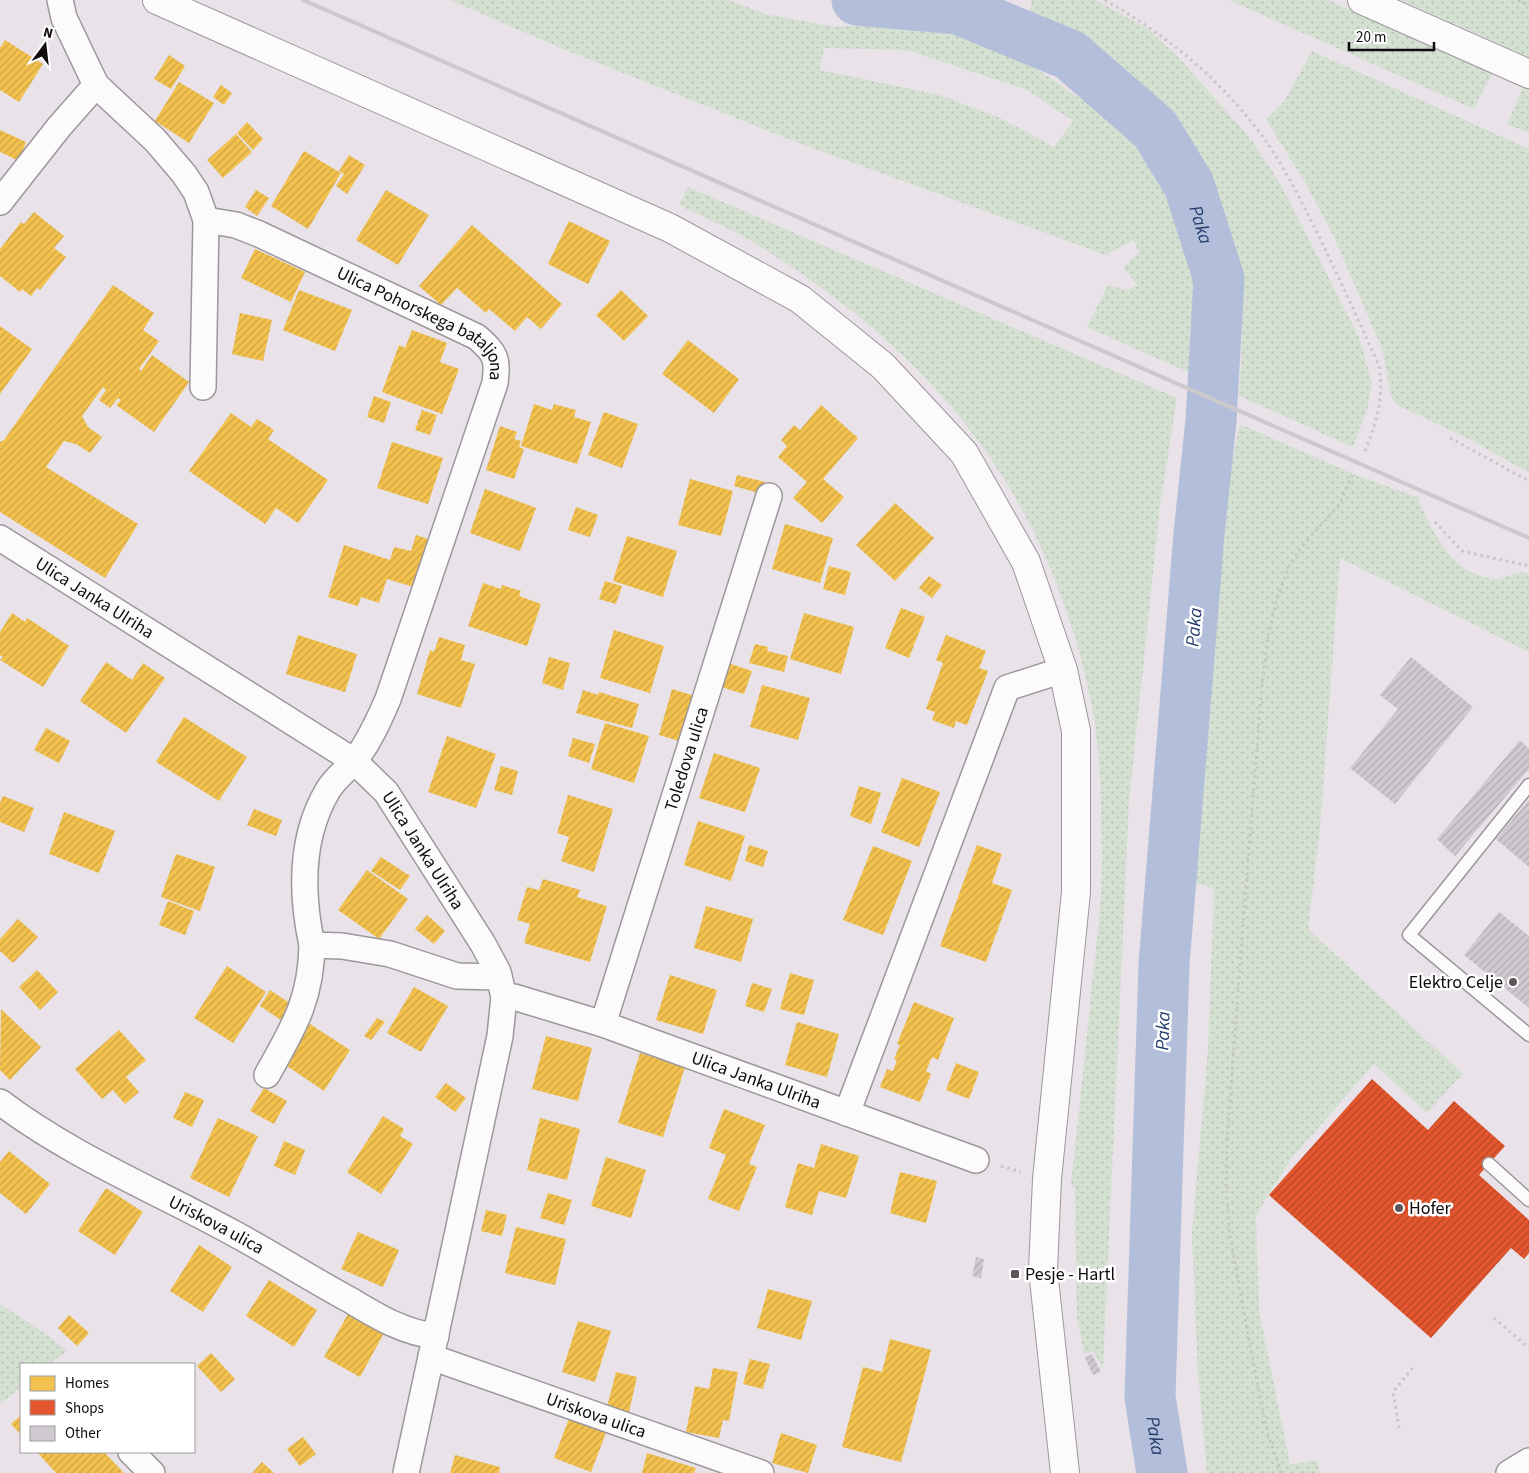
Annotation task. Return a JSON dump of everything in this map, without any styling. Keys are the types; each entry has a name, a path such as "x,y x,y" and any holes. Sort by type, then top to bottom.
{"main road":[{"path":"157,0 670,228 800,299 882,366 964,453 1026,562 1063,670 1076,731 1076,892 1047,1179 1043,1270 1065,1473"},
{"path":"1362,0 1529,74"}],"street":[{"path":"60,0 64,18 96,85 155,140 184,174 196,192 206,220 203,387"},
{"path":"0,202 59,127 96,85"},
{"name":"Ulica Pohorskega bataljona","path":"206,220 236,224 260,234 477,337 490,349 497,361 495,383 388,699 371,736 354,761 328,788 318,808 305,858 305,915 312,945 311,973 298,1018 268,1075"},
{"name":"Toledova ulica","path":"602,1024 769,496"},
{"name":"Ulica Janka Ulriha","path":"0,538 354,761 386,792 484,944 501,987 514,997 602,1024 976,1160"},
{"path":"847,1113 1007,688 1063,670"},
{"path":"312,945 342,946 390,954 457,976 501,987 500,1036 406,1473"},
{"name":"Uriskova ulica","path":"0,1102 24,1120 166,1199 234,1233 377,1315 419,1334 434,1346 761,1473"},
{"path":"132,1453 152,1473"},
{"path":"1509,1473 1529,1461"}],"lane":[{"path":"1529,785 1410,935 1529,1035"},
{"path":"1489,1164 1529,1200"}],"path":[{"path":"1105,0 1156,31 1183,52 1226,92 1260,134 1300,197 1379,366 1382,387 1381,404 1376,423 1364,450"},
{"path":"1518,0 1529,5"},
{"path":"1450,438 1529,481"},
{"path":"1281,1473 1267,1431 1230,1236 1226,1188 1227,1143 1262,685 1268,637 1277,598 1290,564 1304,544 1338,506 1353,474"},
{"path":"1435,522 1462,552 1529,566"},
{"path":"976,1160 1047,1179"},
{"path":"1494,1318 1529,1348"},
{"path":"1399,1428 1393,1392 1415,1365"}],"green space":[{"path":"450,0 729,0 765,14 834,27 882,24 955,32 994,39 1082,100 1114,113 1140,140 1174,194 1192,244 1199,290 1203,349 1201,378 1087,327 1108,285 1127,290 1137,285 1123,268 1139,252 1133,240 1106,255 796,142 563,49","holes":["824,48 907,50 1027,90 1073,121 1054,147 1000,118 940,95 820,70"]},
{"path":"1032,0 1096,0 1149,30 1181,60 1251,139 1280,183 1359,337 1372,383 1367,410 1353,447 1239,396 1242,325 1238,276 1202,179 1173,128 1155,104 1114,64 1075,40 1027,21"},
{"path":"1229,0 1328,0 1492,73 1474,109"},
{"path":"1401,0 1529,0 1529,57"},
{"path":"1312,51 1529,149 1529,473 1473,441 1395,404 1389,387 1383,351 1334,237 1305,182 1266,120 1285,100"},
{"path":"1524,85 1529,88 1529,133 1507,124"},
{"path":"688,187 1177,398 1160,506 1129,802 1103,1368 1093,1351 1084,1354 1077,1317 1075,1189 1071,1184 1100,906 1102,871 1101,793 1093,712 1068,617 1041,548 1008,485 968,428 922,374 869,326 811,280 746,238 679,205"},
{"path":"1240,424 1353,474 1417,497 1437,538 1455,561 1467,570 1480,576 1496,579 1515,573 1529,574 1529,652 1340,558 1320,829 1308,929 1463,1074 1427,1113 1374,1064 1291,1159 1256,1215 1259,1310 1290,1464 1317,1461 1320,1473 1207,1473 1198,1374 1192,1233 1208,1049 1214,889 1186,880 1222,507"},
{"path":"0,1304 49,1336 67,1351 51,1363 20,1363 20,1388 0,1404"}],"building: Homes":[{"path":"5,40 43,64 19,102 0,90 0,48"},
{"path":"169,55 185,66 171,89 154,79"},
{"path":"179,82 214,103 189,143 155,121"},
{"path":"221,85 232,93 224,105 213,97"},
{"path":"247,122 263,139 253,150 237,133"},
{"path":"0,130 26,142 19,161 0,152"},
{"path":"236,134 252,152 223,178 207,160"},
{"path":"304,151 341,173 308,229 271,206"},
{"path":"349,155 365,165 347,194 336,186 344,174 339,171"},
{"path":"256,190 269,198 257,216 245,207"},
{"path":"386,190 429,215 398,265 356,240"},
{"path":"34,212 64,236 54,248 66,257 40,290 37,288 31,296 22,289 20,292 0,276 0,249 21,222 24,224"},
{"path":"569,221 610,241 588,284 548,264"},
{"path":"472,225 562,304 541,329 527,317 515,331 489,309 486,313 457,288 441,305 419,286"},
{"path":"255,249 305,272 291,302 241,278"},
{"path":"113,285 154,313 143,330 159,341 139,369 141,371 152,355 189,382 154,432 116,405 121,400 118,398 110,408 99,400 106,390 103,387 82,416 88,427 102,437 90,453 76,444 64,441 46,467 138,524 105,578 0,512 0,442 4,440"},
{"path":"299,290 352,310 335,351 283,330"},
{"path":"621,290 648,316 624,341 596,315"},
{"path":"240,313 272,320 263,361 232,354"},
{"path":"0,326 32,349 0,394"},
{"path":"412,330 447,343 440,362 459,369 442,414 382,392 399,345 405,348"},
{"path":"688,340 739,379 714,413 662,374"},
{"path":"374,396 391,402 384,423 367,417"},
{"path":"534,404 552,410 554,404 576,410 574,417 591,422 577,464 521,446"},
{"path":"821,405 858,438 823,479 844,497 822,523 793,498 807,482 778,457 787,446 781,440 794,425 800,430"},
{"path":"422,410 437,415 430,435 415,430"},
{"path":"604,412 638,424 622,468 588,455"},
{"path":"231,413 251,427 257,419 274,430 268,439 328,480 298,523 276,508 265,524 189,471"},
{"path":"500,426 517,432 514,439 521,441 519,447 524,449 514,479 486,470"},
{"path":"392,442 443,458 428,504 377,488"},
{"path":"737,475 765,482 762,494 734,486"},
{"path":"690,479 733,491 721,536 678,525"},
{"path":"485,489 536,508 520,551 470,533"},
{"path":"895,503 934,538 895,581 856,545"},
{"path":"576,507 598,515 590,537 568,530"},
{"path":"785,524 833,538 820,583 772,569"},
{"path":"416,535 431,540 417,588 387,579 379,603 361,597 358,606 328,597 344,545 390,560 394,547 411,551"},
{"path":"627,536 677,551 663,597 613,581"},
{"path":"829,566 851,572 845,595 823,589"},
{"path":"929,576 942,585 932,598 919,588"},
{"path":"605,581 622,586 616,604 599,599"},
{"path":"483,583 501,589 502,585 521,591 519,596 541,604 527,646 468,626"},
{"path":"901,608 925,617 909,658 885,648"},
{"path":"12,613 25,622 27,618 69,646 43,687 0,660 3,657 0,655 0,632"},
{"path":"804,613 854,627 841,674 790,659"},
{"path":"614,630 664,646 650,693 600,678"},
{"path":"298,635 357,654 345,692 286,674"},
{"path":"946,635 986,651 979,668 988,671 967,725 956,721 954,728 932,720 935,712 926,709 943,663 936,660"},
{"path":"439,637 465,645 461,660 475,664 461,708 417,694 430,650 434,652"},
{"path":"755,644 768,647 767,651 788,656 784,672 749,663"},
{"path":"549,657 570,663 563,690 542,683"},
{"path":"106,662 132,680 143,663 165,678 126,733 80,701"},
{"path":"728,663 752,671 744,694 721,687"},
{"path":"762,685 810,698 798,740 750,727"},
{"path":"672,689 695,696 682,742 659,735"},
{"path":"583,690 598,695 599,692 639,704 632,728 576,713"},
{"path":"184,717 247,757 219,801 156,762"},
{"path":"605,723 649,736 634,783 591,769"},
{"path":"46,728 70,741 59,763 34,750"},
{"path":"447,736 496,754 476,808 428,792"},
{"path":"573,738 595,744 589,763 568,756"},
{"path":"714,753 760,768 745,812 699,798"},
{"path":"501,766 518,771 512,795 494,790"},
{"path":"902,778 940,792 919,847 881,832"},
{"path":"859,786 881,793 871,824 850,816"},
{"path":"568,795 613,809 594,872 561,861 569,837 557,833"},
{"path":"3,796 34,808 24,832 0,822 0,803"},
{"path":"254,809 282,820 276,836 247,825"},
{"path":"64,812 115,831 99,873 49,854"},
{"path":"698,821 745,836 731,881 684,865"},
{"path":"749,845 768,851 763,867 745,861"},
{"path":"977,845 1002,854 992,883 1012,890 986,962 940,946"},
{"path":"873,846 912,861 883,935 843,920"},
{"path":"176,854 215,867 200,911 161,897"},
{"path":"381,857 410,876 400,890 371,871"},
{"path":"367,870 408,899 379,939 338,910"},
{"path":"543,879 580,890 577,897 607,906 590,962 524,943 530,924 517,920 527,887 539,890"},
{"path":"168,901 194,911 185,935 159,925"},
{"path":"706,906 753,919 741,962 694,948"},
{"path":"427,915 445,931 434,944 415,929"},
{"path":"18,919 38,937 13,963 0,951 0,939"},
{"path":"227,966 266,992 233,1043 194,1018"},
{"path":"37,970 58,992 40,1010 19,987"},
{"path":"790,973 814,980 804,1015 780,1009"},
{"path":"670,975 717,990 703,1034 656,1020"},
{"path":"752,983 772,989 764,1012 745,1006"},
{"path":"414,987 448,1006 421,1052 387,1033"},
{"path":"270,990 291,1004 281,1020 260,1006"},
{"path":"914,1002 954,1018 938,1060 932,1057 926,1071 931,1074 920,1102 880,1087 887,1069 893,1071 897,1060 894,1059 900,1045 897,1044"},
{"path":"1,1009 41,1047 10,1080 0,1070"},
{"path":"377,1018 385,1022 371,1040 364,1036"},
{"path":"797,1022 839,1034 827,1077 785,1065"},
{"path":"310,1024 350,1050 324,1091 284,1064"},
{"path":"119,1030 146,1060 126,1077 139,1092 125,1104 113,1090 102,1099 75,1069"},
{"path":"546,1036 592,1048 578,1101 532,1089"},
{"path":"640,1053 685,1067 663,1137 618,1123"},
{"path":"956,1063 979,1072 969,1099 946,1090"},
{"path":"446,1083 466,1098 455,1112 435,1097"},
{"path":"264,1088 287,1101 274,1124 250,1111"},
{"path":"185,1092 204,1100 192,1127 173,1118"},
{"path":"724,1109 765,1125 749,1164 757,1167 739,1211 708,1199 726,1155 709,1148"},
{"path":"383,1116 404,1129 400,1136 413,1144 381,1194 347,1172"},
{"path":"218,1118 258,1136 229,1197 190,1178"},
{"path":"540,1118 580,1129 567,1180 527,1170"},
{"path":"284,1141 305,1150 295,1175 274,1166"},
{"path":"821,1144 859,1156 846,1198 819,1191 812,1215 785,1207 798,1163 814,1168"},
{"path":"9,1151 50,1184 26,1214 0,1193 0,1162"},
{"path":"606,1157 646,1170 631,1218 591,1206"},
{"path":"900,1172 937,1181 926,1223 890,1213"},
{"path":"106,1188 143,1212 115,1255 78,1231"},
{"path":"548,1193 572,1200 564,1225 540,1218"},
{"path":"486,1210 507,1215 502,1236 481,1231"},
{"path":"516,1227 566,1239 555,1285 505,1273"},
{"path":"358,1232 399,1250 383,1287 341,1269"},
{"path":"199,1245 232,1267 203,1312 170,1291"},
{"path":"269,1280 317,1310 294,1347 246,1316"},
{"path":"768,1289 812,1301 801,1340 757,1328"},
{"path":"348,1314 384,1333 360,1377 324,1357"},
{"path":"69,1315 89,1333 77,1346 58,1328"},
{"path":"578,1321 611,1331 595,1382 562,1372"},
{"path":"890,1339 931,1350 901,1462 842,1447 863,1367 882,1372"},
{"path":"211,1353 235,1379 221,1392 197,1366"},
{"path":"750,1359 770,1364 763,1389 743,1384"},
{"path":"713,1368 738,1372 729,1421 723,1420 719,1438 686,1432 695,1386 709,1389"},
{"path":"616,1372 637,1377 629,1412 607,1407"},
{"path":"20,1416 20,1434 11,1424"},
{"path":"570,1416 607,1430 591,1472 554,1458"},
{"path":"781,1433 817,1445 808,1473 772,1463"},
{"path":"303,1437 316,1454 300,1466 287,1449"},
{"path":"38,1453 105,1453 124,1473 56,1473"},
{"path":"647,1453 696,1468 694,1473 642,1473"},
{"path":"455,1455 500,1467 499,1473 450,1473"},
{"path":"262,1462 274,1473 252,1473"}],"building: Shops":[{"name":"Hofer","path":"1372,1079 1428,1130 1454,1101 1505,1146 1479,1175 1529,1220 1529,1253 1524,1259 1511,1248 1431,1338 1269,1195"}],"building: Other":[{"path":"1411,657 1473,707 1395,804 1350,768 1398,709 1380,695"},
{"path":"1520,740 1529,749 1529,769 1455,856 1437,839"},
{"path":"1529,800 1529,867 1496,839"},
{"name":"Elektro Celje","path":"1499,912 1529,936 1529,1008 1464,955"},
{"path":"976,1257 984,1259 981,1278 972,1276"},
{"path":"1092,1354 1101,1372 1093,1375 1085,1358"}],"waterway":[{"name":"Paka","path":"857,0 958,9 1070,55 1155,129 1189,185 1219,279 1211,421 1199,534 1164,964 1150,1397 1162,1473"}],"railway":[{"path":"303,0 1529,538"}],"place":[{"name":"Elektro Celje","path":"1513,982"},
{"name":"Hofer","path":"1399,1208"},
{"name":"Pesje - Hartl","path":"1015,1274"}]}
